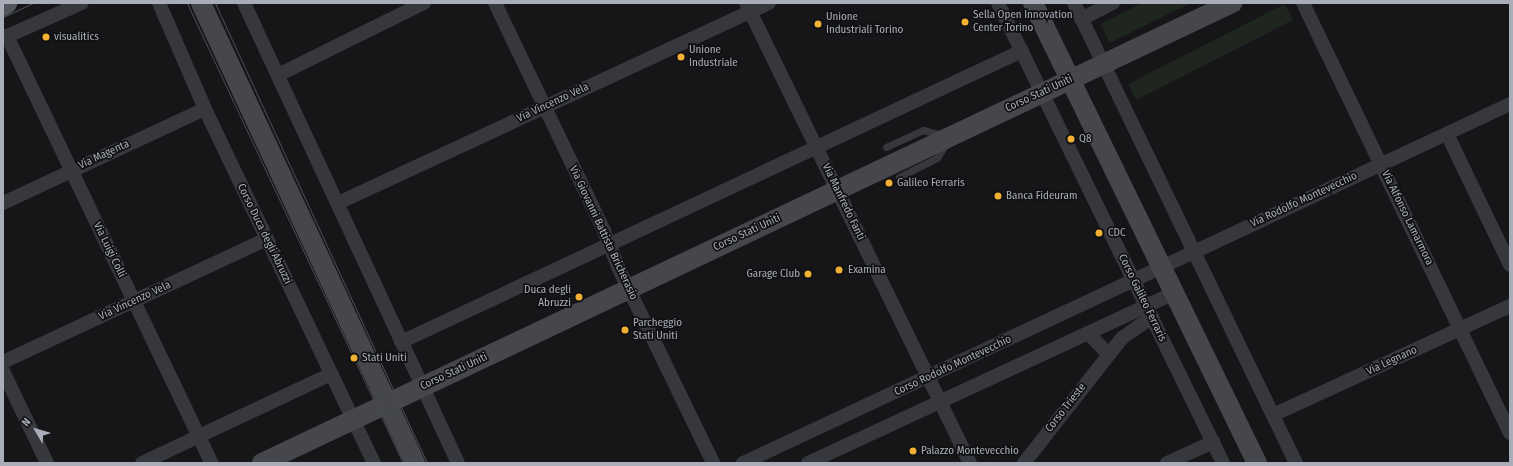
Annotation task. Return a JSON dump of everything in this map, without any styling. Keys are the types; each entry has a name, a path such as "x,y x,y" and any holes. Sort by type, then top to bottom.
{"main road":[{"path":"201,3 415,463"},
{"path":"1033,3 1257,463"},
{"name":"Corso Stati Uniti","path":"262,463 1232,3"}],"street":[{"path":"5,37 82,3"},
{"name":"Corso Duca degli Abruzzi","path":"159,3 205,109 374,463"},
{"path":"244,3 458,463"},
{"path":"278,75 424,3"},
{"name":"Via Giovanni Battista Bricherasio","path":"494,3 609,244 628,289 713,463"},
{"name":"Via Vincenzo Vela","path":"338,203 544,107 748,7 769,3"},
{"name":"Corso Galileo Ferraris","path":"998,3 1134,282 1150,311 1223,463"},
{"path":"1074,3 1296,463"},
{"path":"1081,19 1113,3"},
{"name":"Via Alfonso Lamarmora","path":"1303,3 1510,433"},
{"name":"Via Manfredo Fanti","path":"748,7 970,463"},
{"name":"Via Luigi Colli","path":"5,37 71,170 212,463"},
{"path":"401,342 1022,51"},
{"name":"Via Rodolfo Montevecchio","path":"1162,268 1194,251 1510,104"},
{"name":"Via Magenta","path":"3,203 71,170 205,109"},
{"path":"1447,134 1510,265"},
{"name":"Via Vincenzo Vela","path":"3,362 267,238"},
{"name":"Corso Rodolfo Montevecchio","path":"742,463 1162,268"},
{"path":"808,463 1088,333 1150,311 1174,293"},
{"name":"Via Legnano","path":"1273,415 1510,306"},
{"name":"Corso Trieste","path":"1024,463 1108,354 1150,311"},
{"path":"1088,333 1108,354"},
{"path":"3,371 47,463"},
{"path":"142,463 331,374"},
{"path":"1167,463 1213,442"}],"lane":[{"path":"886,147 923,130 950,137 937,158 899,177"}],"shaded area":[{"path":"1142,3 1191,3 1110,43 1100,24"},
{"path":"1285,4 1293,20 1136,100 1128,84"}],"tram line":[{"path":"3,17 33,3"},
{"path":"187,3 403,463"},
{"path":"215,3 427,463"}],"place":[{"name":"Sella Open Innovation Center Torino","path":"965,22"},
{"name":"Unione Industriali Torino","path":"818,24"},
{"name":"visualitics","path":"46,37"},
{"name":"Unione Industriale","path":"681,57"},
{"name":"Q8","path":"1071,139"},
{"name":"Galileo Ferraris","path":"889,183"},
{"name":"Banca Fideuram","path":"998,196"},
{"name":"CDC","path":"1099,233"},
{"name":"Examina","path":"839,270"},
{"name":"Garage Club","path":"808,274"},
{"name":"Duca degli Abruzzi","path":"579,297"},
{"name":"Parcheggio Stati Uniti","path":"625,330"},
{"name":"Stati Uniti","path":"354,358"},
{"name":"Palazzo Montevecchio","path":"913,451"}]}
